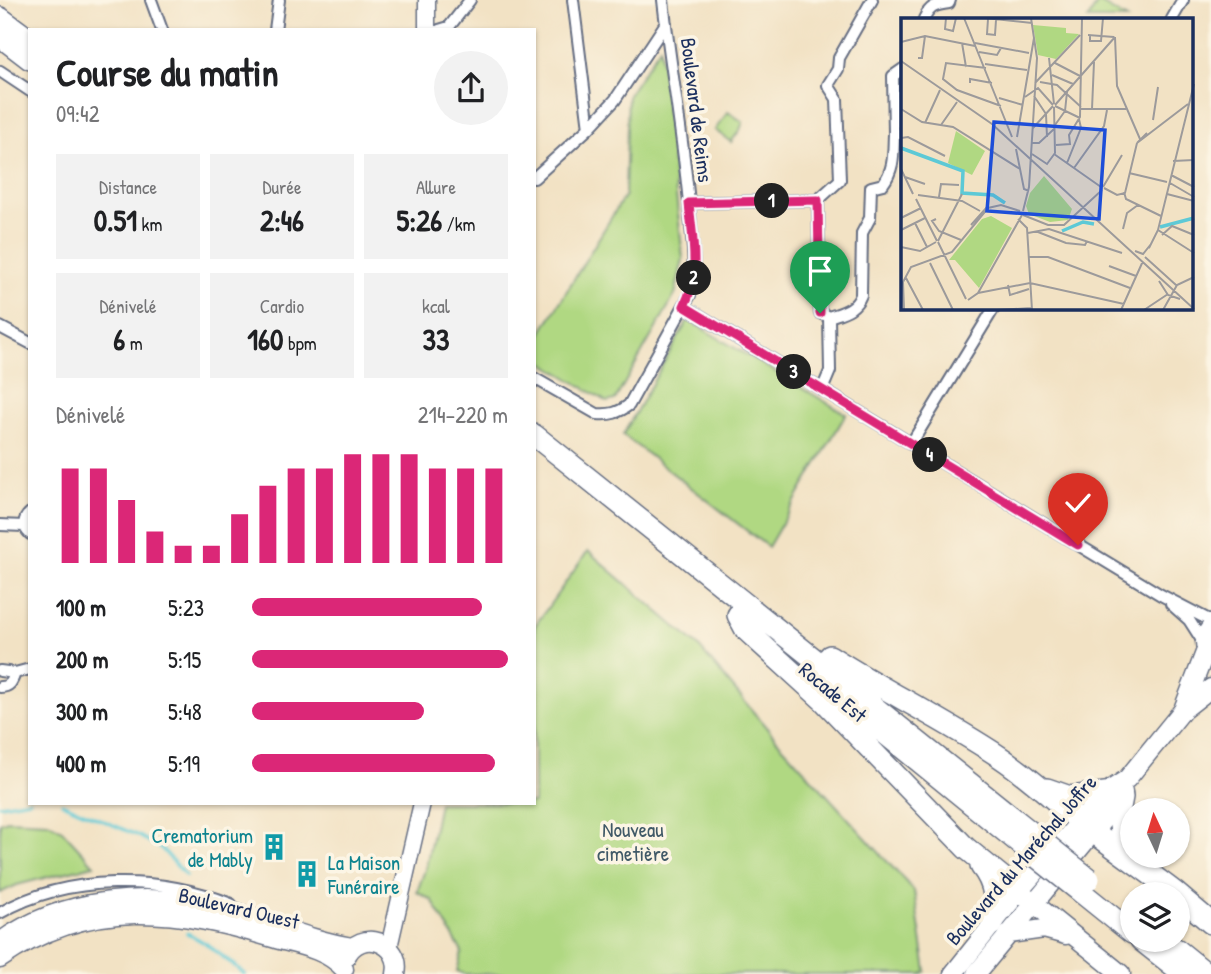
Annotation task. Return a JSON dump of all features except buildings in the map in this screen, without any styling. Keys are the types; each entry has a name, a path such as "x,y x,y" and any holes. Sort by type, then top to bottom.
{"highway":[{"path":"0,18 28,39"},
{"path":"0,36 28,57"},
{"name":"Rocade Est","path":"536,437 779,630 1027,840"},
{"name":"Rocade Est","path":"536,454 1085,886 1120,921"},
{"path":"738,615 746,630 824,701 966,848 993,886 1001,929"},
{"path":"779,630 802,637 873,684 956,730 1042,787 1120,852"},
{"path":"1042,787 1070,797 1118,790 1120,836"},
{"path":"966,848 1027,898"},
{"path":"1141,868 1160,882"},
{"name":"Rocade Est","path":"1085,886 1120,907"},
{"path":"1190,906 1211,923"},
{"path":"1156,952 1184,974"},
{"path":"1179,952 1207,974"}],"main road":[{"path":"427,0 427,28"},
{"name":"Boulevard du Maréchal Joffre","path":"1183,710 1207,651 1205,636 1211,627"},
{"name":"Boulevard du Maréchal Joffre","path":"953,974 1001,929 1183,710 1211,688"},
{"path":"389,947 422,805"},
{"path":"372,940 400,894"},
{"path":"1027,898 1121,974"},
{"name":"Boulevard Ouest","path":"0,942 52,915 84,906 139,899 181,901 221,908 326,955 344,971"},
{"name":"Boulevard Ouest","path":"0,959 37,938 70,925 133,913 183,915 294,940 352,947"},
{"path":"1001,929 1044,929 1063,933 1121,974"},
{"name":"Boulevard du Maréchal Joffre","path":"976,974 1001,929"},
{"path":"344,971 346,956 352,947 361,941 372,940 389,947 402,972"}],"street":[{"path":"151,0 161,28"},
{"path":"275,28 279,0"},
{"path":"446,28 470,0"},
{"path":"573,0 589,128"},
{"name":"Boulevard de Reims","path":"536,379 597,414 618,413 629,405 684,306 694,281 685,152 663,0"},
{"path":"689,203 818,200 839,180 837,99 828,85 838,69 839,58 872,0"},
{"path":"924,18 929,9 935,5 949,3 950,0"},
{"path":"1173,18 1184,0"},
{"path":"536,176 589,128 615,100 666,23"},
{"path":"818,200 820,313 829,317 850,310 858,304 861,295 862,233 870,218 871,187 883,184 893,167 898,134 893,76 901,70"},
{"path":"0,71 28,90"},
{"path":"684,306 1161,595 1211,621"},
{"path":"911,444 993,310"},
{"path":"822,390 830,371 829,317"},
{"path":"0,327 28,342"},
{"path":"0,525 27,530"},
{"path":"1161,595 1189,620 1207,651"},
{"path":"0,671 15,673 28,670"},
{"path":"0,687 7,687 15,673"},
{"path":"0,913 59,890 105,884 164,887 203,894 294,940"}],"green space":[{"path":"1098,2 1125,18 1089,18"},
{"path":"660,47 683,259 675,295 615,400 607,402 536,358 536,342 625,195 628,95"},
{"path":"728,112 743,122 731,142 715,130"},
{"path":"688,320 846,414 768,547 623,435"},
{"name":"Nouveau cimetière","path":"588,551 698,646 776,739 914,891 926,971 922,974 465,974 457,971 462,952 432,900 417,892 426,867 439,805 536,805 536,624"},
{"path":"7,820 48,822 62,830 94,865 17,885 0,893 0,823"}],"waterway":[{"path":"0,805 28,800"},
{"path":"67,805 139,836 162,849 186,876"},
{"path":"187,933 205,943 245,974"}],"place":[{"name":"Crematorium de Mably","path":"274,847"},
{"name":"La Maison Funéraire","path":"307,874"}],"route":[{"path":"820,313 818,200 689,203 694,281 684,306 1078,545"}]}
